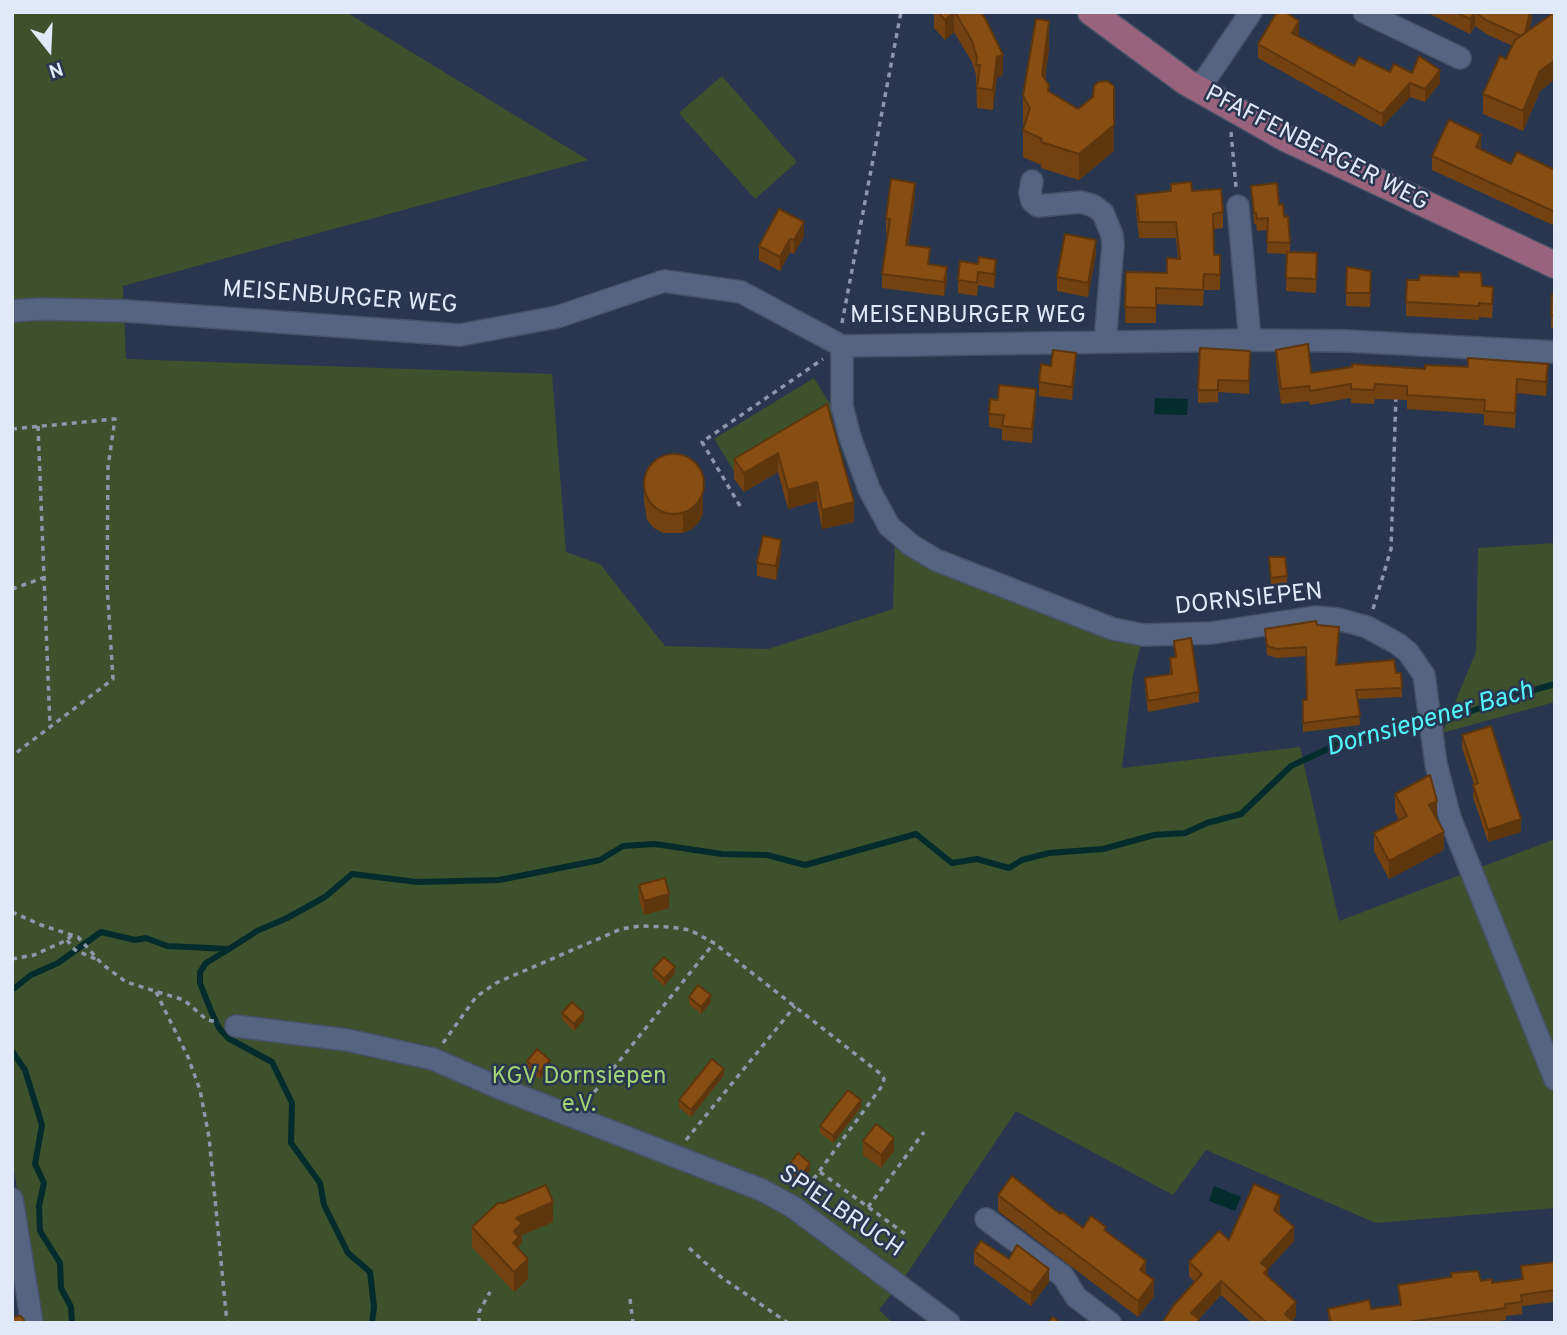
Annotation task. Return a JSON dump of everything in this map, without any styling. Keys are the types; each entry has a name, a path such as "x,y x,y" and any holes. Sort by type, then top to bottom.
{"main road":[{"name":"PFAFFENBERGER WEG","path":"1091,12 1159,64 1285,138 1555,265"}],"street":[{"path":"1199,89 1251,12"},
{"path":"1364,12 1460,58"},
{"name":"MEISENBURGER WEG","path":"1032,181 1030,193 1032,201 1038,206 1082,202 1103,213 1112,234 1113,245 1105,342"},
{"path":"1238,206 1250,340"},
{"name":"MEISENBURGER WEG","path":"12,311 126,311 460,335 557,317 664,281 741,292 842,346 1250,340 1346,341 1555,352"},
{"name":"DORNSIEPEN","path":"842,346 842,405 850,437 869,489 889,526 911,545 936,560 1113,629 1144,635 1211,633 1316,617 1338,619 1367,627 1404,648 1422,669 1436,764 1450,818 1555,1079"},
{"name":"SPIELBRUCH","path":"236,1026 347,1040 433,1059 497,1087 762,1190 793,1207 949,1323"},
{"path":"12,1199 32,1323"},
{"path":"986,1220 1062,1276 1076,1297 1110,1323"}],"path":[{"path":"740,506 702,442 842,346 842,323 901,12"},
{"path":"1229,106 1238,206"},
{"path":"1367,627 1391,549 1396,395"},
{"path":"12,429 115,419 108,467 107,584 113,679 12,756"},
{"path":"38,426 50,727"},
{"path":"12,589 43,578"},
{"path":"12,912 75,936 100,961 127,982 184,1000 208,1020"},
{"path":"433,1059 467,1009 482,992 496,983 612,931 640,926 690,930 714,943 861,1056 884,1079 880,1090 793,1207"},
{"path":"12,959 34,955 75,936"},
{"path":"67,940 75,950 100,961"},
{"path":"575,1116 714,943"},
{"path":"156,992 188,1057 200,1090 209,1137 227,1323"},
{"path":"674,1155 795,1006"},
{"path":"869,1207 924,1132"},
{"path":"820,1172 908,1236"},
{"path":"689,1248 721,1277 788,1323"},
{"path":"479,1323 479,1312 490,1292"},
{"path":"630,1299 632,1323"}],"green space":[{"name":"KGV Dornsiepen e.V.","path":"12,12 346,12 588,160 123,286 126,359 552,374 566,552 600,564 665,646 768,649 893,609 895,540 1141,644 1133,675 1122,768 1300,747 1339,921 1555,839 1555,1208 1376,1223 1206,1150 1173,1195 1016,1111 906,1275 879,1310 893,1323 47,1323 38,1318 12,1158"},
{"path":"722,76 797,162 755,199 679,113"},
{"path":"814,378 837,415 737,476 714,439"},
{"path":"1555,543 1555,702 1442,733 1476,652 1478,548"}],"shaded area":[{"path":"1155,398 1188,399 1187,415 1154,414"},
{"path":"1214,1186 1241,1197 1235,1211 1209,1201"}],"building":[{"path":"938,12 953,12 945,20"},
{"path":"955,12 980,12 985,18 1003,55 997,57 993,90 977,88 980,65 976,65 977,58 972,41"},
{"path":"1277,12 1285,12 1299,21 1292,33 1354,66 1359,57 1390,72 1394,64 1412,73 1419,56 1440,70 1425,89 1410,83 1382,114 1258,44"},
{"path":"1455,12 1475,12 1470,19"},
{"path":"1475,12 1530,12 1525,33 1521,36"},
{"path":"1555,12 1555,60 1540,71 1523,111 1483,94 1500,56 1506,59 1515,40"},
{"path":"1036,19 1049,21 1042,75 1049,85 1048,91 1078,109 1093,97 1094,86 1098,82 1107,81 1114,86 1114,125 1079,154 1041,142 1042,139 1023,130 1030,108 1023,96"},
{"path":"1449,120 1481,135 1476,147 1511,164 1517,152 1555,170 1555,212 1432,156"},
{"path":"891,179 915,183 906,245 930,248 928,264 947,267 944,282 882,274 890,219 886,219"},
{"path":"1191,182 1192,191 1221,189 1223,212 1213,214 1214,255 1220,255 1220,275 1204,274 1203,290 1156,288 1156,308 1125,307 1126,272 1167,273 1167,258 1180,259 1176,222 1139,222 1136,195 1171,191 1171,184"},
{"path":"1277,183 1279,205 1283,204 1284,217 1288,216 1290,243 1267,242 1268,218 1257,219 1254,213 1251,186"},
{"path":"779,209 804,222 780,257 759,246"},
{"path":"1065,234 1096,240 1088,283 1057,277"},
{"path":"1287,252 1317,253 1316,279 1286,278"},
{"path":"979,257 996,260 994,274 978,272 977,283 958,280 960,261 978,264"},
{"path":"1347,267 1371,271 1370,293 1346,293"},
{"path":"1459,272 1481,273 1482,286 1493,287 1492,304 1479,303 1479,306 1406,302 1407,280 1419,280 1420,275 1459,277"},
{"path":"1552,294 1555,294 1555,315 1551,315"},
{"path":"1308,344 1311,373 1352,367 1352,364 1425,369 1425,365 1468,367 1468,358 1548,364 1546,382 1517,379 1515,413 1484,411 1485,400 1407,395 1407,386 1375,384 1374,390 1351,389 1351,384 1310,391 1309,386 1281,389 1276,350"},
{"path":"1200,348 1250,351 1249,381 1218,380 1218,390 1198,390"},
{"path":"1053,350 1076,353 1072,387 1039,382 1041,364 1051,366"},
{"path":"999,385 1036,389 1032,429 1002,426 1004,415 989,414 990,399 998,400"},
{"path":"827,404 854,502 822,510 817,482 788,490 778,453 744,473 734,459"},
{"path":"674,454 695,463 704,484 695,505 674,514 653,505 644,484 653,463"},
{"path":"763,536 781,540 776,566 757,563"},
{"path":"1269,557 1285,557 1287,576 1271,578"},
{"path":"1316,621 1317,625 1339,627 1336,665 1394,660 1396,673 1401,673 1402,688 1356,690 1360,716 1303,723 1303,700 1307,700 1306,647 1277,649 1267,646 1265,629"},
{"path":"1191,638 1199,692 1148,701 1145,678 1172,674 1170,658 1176,657 1174,641"},
{"path":"1491,726 1521,819 1488,830 1473,785 1478,783 1462,735"},
{"path":"1430,775 1437,801 1429,805 1444,832 1389,861 1374,833 1407,816 1395,794"},
{"path":"665,878 669,894 644,901 639,885"},
{"path":"664,957 675,967 664,979 653,969"},
{"path":"698,985 711,995 701,1007 689,997"},
{"path":"572,1002 584,1013 574,1024 562,1013"},
{"path":"537,1049 550,1060 540,1072 527,1061"},
{"path":"712,1059 724,1069 691,1110 679,1100"},
{"path":"848,1090 861,1100 833,1136 820,1126"},
{"path":"876,1124 894,1138 881,1155 863,1141"},
{"path":"798,1153 810,1163 801,1176 788,1166"},
{"path":"1012,1176 1060,1214 1062,1212 1083,1228 1091,1216 1106,1227 1104,1230 1146,1261 1140,1270 1154,1280 1138,1301 998,1195"},
{"path":"1254,1184 1280,1196 1274,1210 1294,1227 1261,1263 1268,1269 1264,1273 1296,1302 1285,1314 1295,1323 1267,1323 1221,1281 1191,1313 1199,1319 1197,1323 1162,1323 1202,1274 1189,1262 1219,1231 1229,1240"},
{"path":"546,1185 553,1202 516,1218 522,1223 514,1231 519,1237 513,1243 528,1259 514,1272 472,1227 498,1203"},
{"path":"981,1241 1009,1259 1017,1245 1049,1269 1031,1293 974,1251"},
{"path":"1555,1262 1555,1290 1521,1295 1522,1302 1505,1304 1506,1308 1402,1323 1331,1323 1328,1309 1369,1300 1371,1309 1401,1305 1398,1285 1452,1277 1451,1273 1478,1271 1481,1281 1492,1279 1492,1283 1523,1279 1521,1266"},
{"path":"21,1316 24,1323 12,1323 12,1317"},
{"path":"1053,1317 1060,1323 1048,1323"}],"waterway":[{"name":"Dornsiepener Bach","path":"12,990 31,975 58,963 101,932 135,940 146,938 167,946 229,949 257,931 325,897 352,874 417,882 499,880 600,860 623,846 655,844 722,854 767,855 805,865 916,834 952,863 977,859 1009,868 1022,860 1049,853 1103,849 1154,835 1185,833 1207,823 1241,814 1291,766 1345,741 1413,729 1450,719 1555,684"},
{"path":"229,949 206,963 200,972 200,983 219,1028 228,1038 272,1062 292,1103 291,1143 320,1183 324,1205 348,1253 370,1272 374,1307 372,1323"},
{"path":"12,1051 25,1070 42,1125 35,1164 44,1183 39,1206 40,1231 60,1263 61,1288 71,1307 72,1323"}]}
